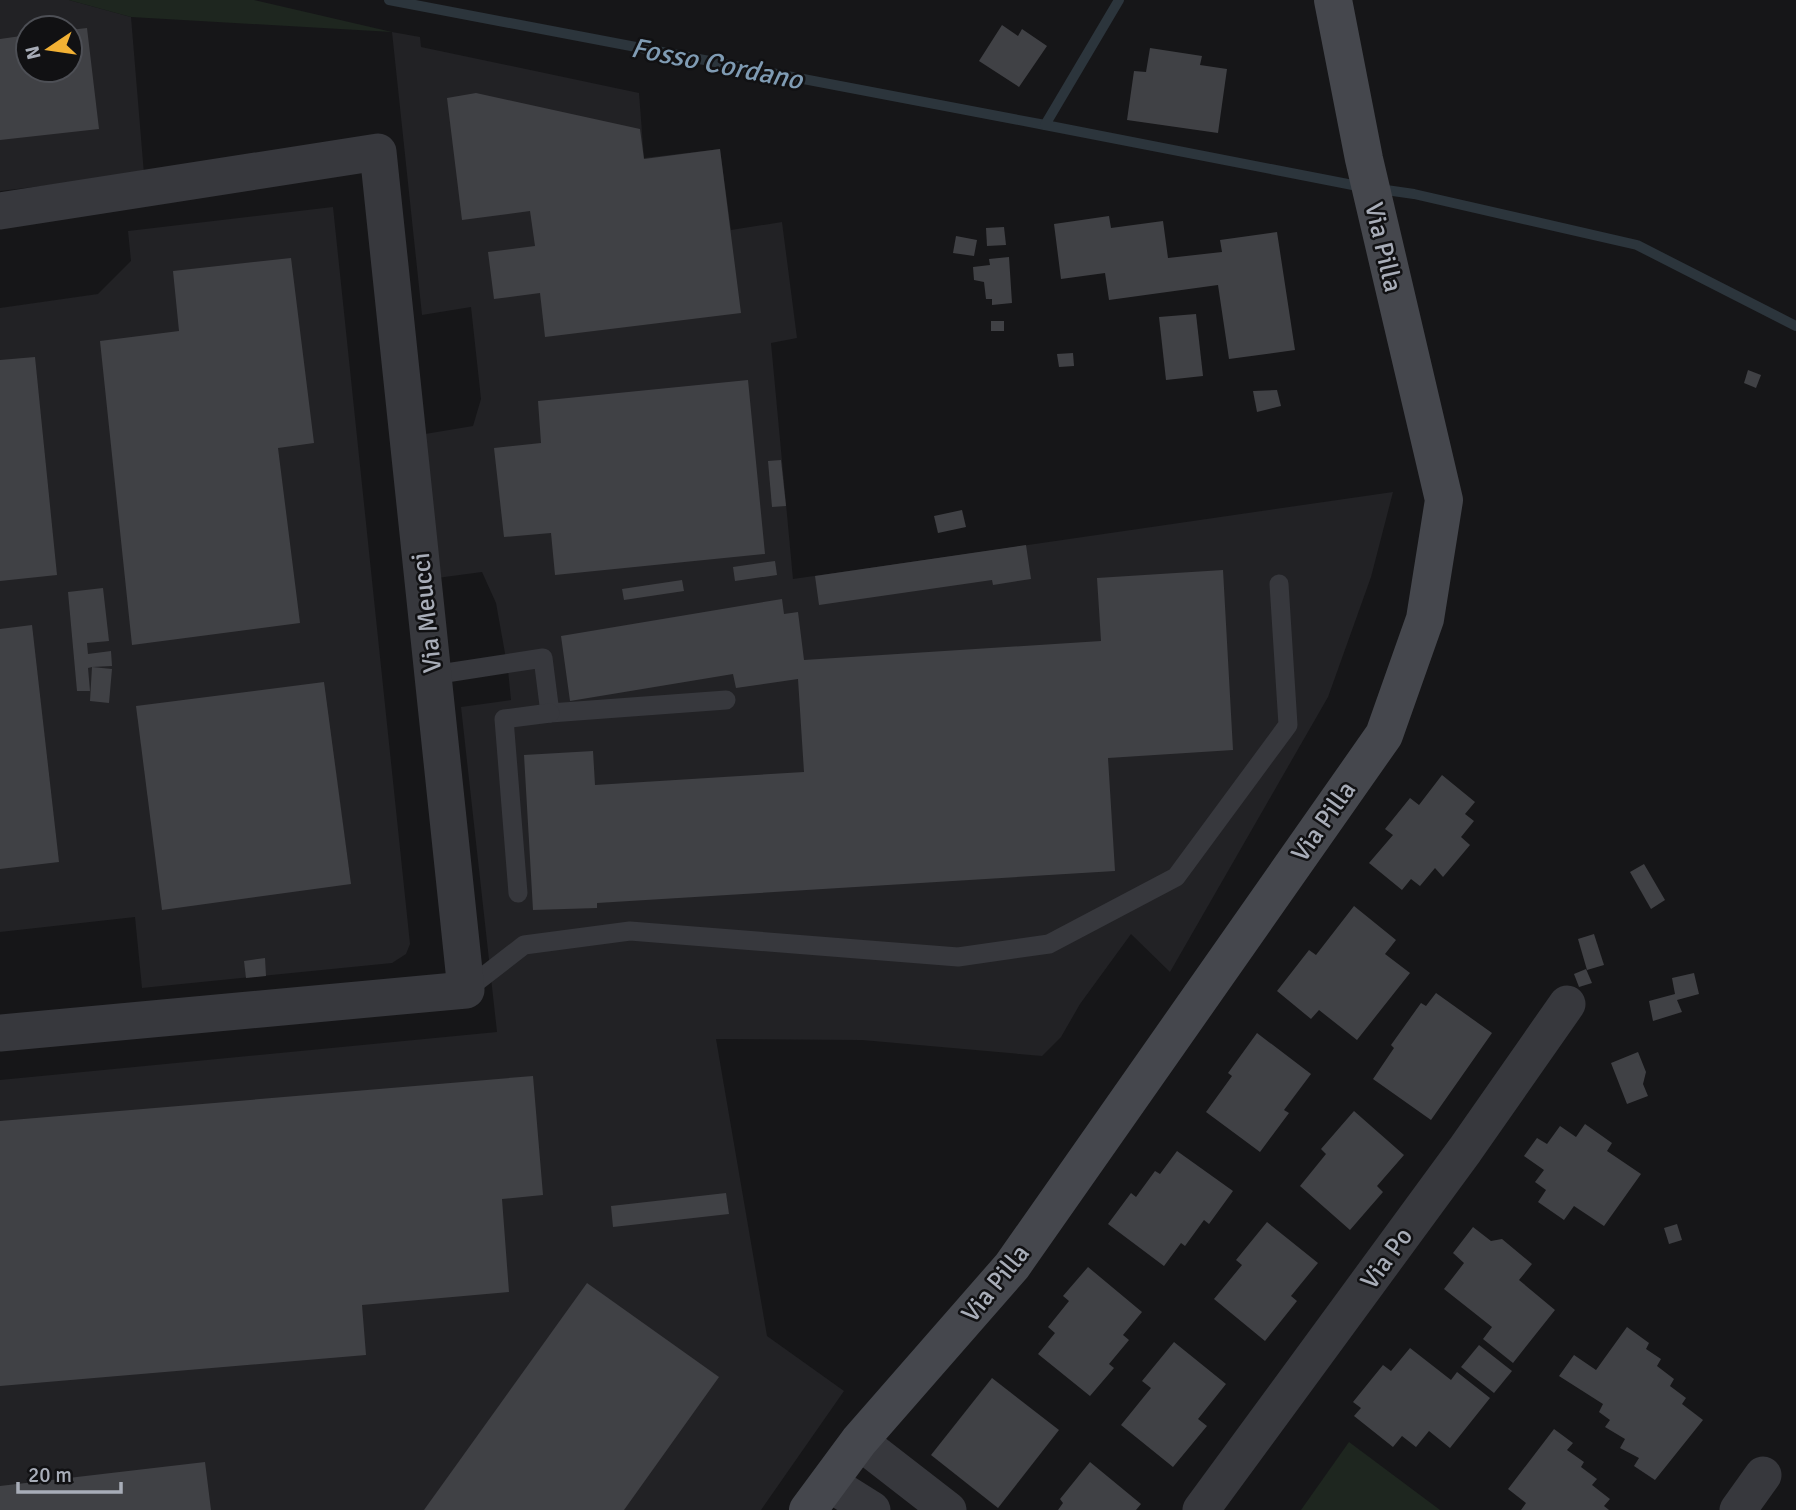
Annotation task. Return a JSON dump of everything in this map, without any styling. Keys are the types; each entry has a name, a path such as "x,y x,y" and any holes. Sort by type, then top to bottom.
{"main road":[{"name":"Via Pilla","path":"818,1496 859,1441 1012,1266 1384,735 1425,619 1444,500 1382,243 1333,0"}],"street":[{"name":"Via Meucci","path":"0,211 378,152 466,990"},
{"path":"0,1033 466,990"},
{"name":"Via Po","path":"1201,1510 1465,1150 1567,1004"},
{"path":"859,1441 925,1502"},
{"path":"1738,1510 1763,1475"},
{"path":"818,1496 872,1510"}],"lane":[{"path":"466,990 524,945 630,931 958,957 1049,944 1176,877 1288,725 1279,584"},
{"path":"433,675 543,658 550,713"},
{"path":"518,893 504,719 726,700"}],"shaded area":[{"path":"0,0 69,0 131,17 144,174 0,191"},
{"path":"69,0 254,0 392,32 131,17"},
{"path":"392,32 420,37 421,47 639,93 644,158 720,149 731,230 782,222 797,338 771,343 793,579 1393,492 1371,577 1328,697 1170,972 1131,934 1080,1004 1061,1037 1042,1056 862,1040 716,1039 767,1336 844,1391 761,1510 0,1510 0,1080 497,1032 461,707 511,700 508,670 496,603 482,572 437,578 419,435 473,426 481,399 471,307 422,315"},
{"path":"333,207 410,944 406,954 392,963 142,988 135,917 0,932 0,308 98,294 131,261 128,231"},
{"path":"1349,1442 1440,1510 1301,1510"}],"building":[{"path":"1002,25 1018,36 1022,29 1047,46 1019,87 979,61"},
{"path":"84,28 87,28 99,129 0,140 0,39 14,37 14,84 84,84"},
{"path":"1150,48 1202,56 1200,65 1227,69 1218,133 1127,120 1134,71 1146,72"},
{"path":"476,93 640,129 644,159 720,149 741,313 545,337 540,293 494,299 488,252 535,246 530,211 462,220 447,98"},
{"path":"1109,216 1111,228 1163,221 1168,258 1222,252 1220,240 1277,232 1295,350 1229,359 1218,285 1109,300 1105,273 1061,279 1054,224"},
{"path":"1004,227 1006,245 987,246 986,228"},
{"path":"956,236 977,240 974,256 953,253"},
{"path":"1009,257 1012,303 992,305 992,299 986,299 984,282 974,280 973,267 990,265 989,259"},
{"path":"291,258 314,443 278,448 300,623 132,645 100,341 179,331 173,271"},
{"path":"1196,314 1203,376 1166,380 1159,317"},
{"path":"991,321 1004,321 1004,331 991,331"},
{"path":"1073,353 1074,366 1059,367 1057,354"},
{"path":"35,357 57,575 0,581 0,360"},
{"path":"1748,370 1761,375 1756,388 1744,383"},
{"path":"748,380 765,554 555,575 551,533 504,537 494,448 541,443 538,401"},
{"path":"1277,390 1281,406 1257,412 1253,391"},
{"path":"781,460 786,506 772,507 768,461"},
{"path":"962,510 966,527 938,533 934,516"},
{"path":"1026,545 1031,579 993,585 992,580 819,605 815,576"},
{"path":"775,561 777,575 735,581 733,567"},
{"path":"1223,570 1233,750 1108,758 1115,871 597,903 597,908 533,910 524,755 593,751 595,785 804,772 798,679 736,688 733,674 570,701 561,636 782,599 784,614 798,612 804,660 1101,641 1097,578"},
{"path":"682,580 684,591 624,600 622,589"},
{"path":"103,588 109,641 87,643 88,654 111,651 112,666 88,668 90,691 77,691 68,592"},
{"path":"32,625 59,862 0,869 0,629"},
{"path":"92,667 112,669 109,703 90,701"},
{"path":"324,682 351,884 162,910 136,706"},
{"path":"1442,775 1475,802 1465,814 1474,821 1461,837 1470,845 1443,877 1435,868 1420,886 1411,879 1402,890 1369,863 1393,835 1385,829 1410,798 1419,805"},
{"path":"1644,864 1665,900 1651,909 1630,872"},
{"path":"1354,906 1396,940 1385,954 1410,973 1357,1040 1319,1010 1311,1019 1277,991 1309,950 1316,955"},
{"path":"1594,934 1604,965 1587,970 1578,939"},
{"path":"265,958 266,976 246,978 244,961"},
{"path":"1586,969 1592,983 1579,987 1574,974"},
{"path":"1694,973 1699,994 1677,1000 1682,1012 1653,1021 1649,1001 1675,994 1672,978"},
{"path":"1436,993 1492,1033 1431,1120 1373,1079 1394,1048 1391,1045 1421,1003 1426,1006"},
{"path":"1257,1033 1311,1074 1284,1110 1289,1113 1260,1152 1206,1112 1232,1076 1228,1073"},
{"path":"1638,1052 1646,1072 1643,1084 1648,1096 1627,1104 1611,1063"},
{"path":"533,1076 543,1195 502,1199 509,1292 362,1305 366,1355 0,1386 0,1121"},
{"path":"1354,1111 1404,1155 1377,1186 1383,1192 1350,1230 1300,1186 1326,1154 1321,1149"},
{"path":"1585,1124 1612,1143 1607,1151 1641,1174 1604,1226 1574,1206 1564,1220 1538,1202 1546,1190 1535,1182 1544,1170 1524,1156 1537,1138 1547,1144 1560,1126 1576,1137"},
{"path":"1177,1151 1233,1191 1209,1224 1204,1220 1185,1246 1181,1243 1164,1266 1108,1224 1131,1193 1136,1197 1155,1171 1160,1174"},
{"path":"726,1193 729,1214 613,1227 611,1206"},
{"path":"1267,1222 1318,1263 1291,1296 1297,1301 1265,1341 1214,1299 1242,1265 1236,1260"},
{"path":"1677,1224 1682,1240 1669,1244 1664,1228"},
{"path":"1473,1227 1491,1241 1502,1239 1532,1264 1519,1280 1555,1310 1513,1363 1483,1339 1492,1327 1444,1289 1464,1263 1453,1253"},
{"path":"1088,1267 1142,1312 1123,1335 1129,1340 1109,1364 1114,1368 1090,1396 1038,1354 1055,1333 1048,1327 1069,1301 1063,1296"},
{"path":"587,1283 719,1377 624,1510 424,1510"},
{"path":"1627,1327 1649,1343 1646,1349 1661,1359 1657,1366 1674,1379 1670,1386 1686,1398 1682,1404 1703,1420 1655,1480 1634,1466 1639,1458 1620,1448 1625,1439 1605,1427 1610,1420 1599,1412 1603,1404 1559,1376 1574,1355 1596,1370"},
{"path":"1174,1342 1226,1384 1198,1419 1207,1426 1173,1467 1121,1425 1151,1388 1142,1381"},
{"path":"1479,1345 1512,1371 1494,1393 1461,1367"},
{"path":"1410,1348 1451,1380 1457,1372 1490,1398 1450,1448 1429,1431 1416,1447 1402,1436 1393,1447 1354,1416 1361,1408 1353,1402 1383,1365 1391,1371"},
{"path":"992,1378 1059,1430 998,1508 931,1455"},
{"path":"1554,1429 1573,1443 1567,1450 1584,1462 1581,1467 1597,1479 1592,1485 1610,1499 1604,1506 1609,1510 1521,1510 1526,1503 1508,1489"},
{"path":"205,1462 211,1510 0,1510 0,1486"},
{"path":"1090,1462 1141,1504 1136,1510 1058,1510 1063,1503 1060,1499"}],"waterway":[{"name":"Fosso Cordano","path":"389,0 1045,125"},
{"path":"1119,0 1045,125 1363,187"},
{"path":"1379,189 1414,194 1637,245 1796,326"}]}
